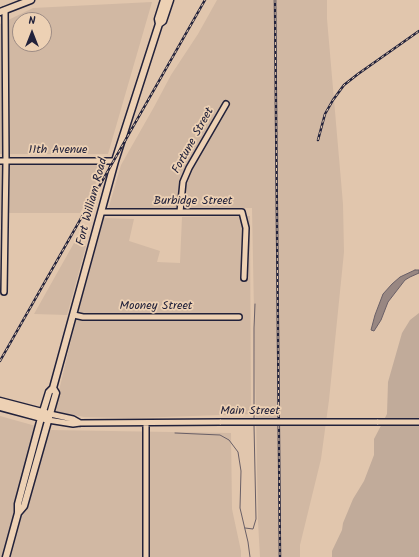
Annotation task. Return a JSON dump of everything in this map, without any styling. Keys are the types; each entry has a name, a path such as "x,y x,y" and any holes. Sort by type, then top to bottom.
{"main road":[{"path":"3,11 32,0"},
{"name":"Fort William Road","path":"6,557 18,513 18,504 41,418 49,392 52,388 74,315 115,161 159,24 158,19 164,0"},
{"name":"Fort William Road","path":"159,24 163,21 170,0"},
{"name":"Fort William Road","path":"18,513 24,506 56,392 52,388"},
{"path":"0,401 43,412 49,417"},
{"path":"0,407 41,418 49,417"}],"street":[{"path":"3,11 4,292"},
{"name":"Fortune Street","path":"180,212 183,182 192,163 226,104"},
{"name":"11th Avenue","path":"3,161 115,161"},
{"name":"Burbidge Street","path":"102,212 242,212 246,228 244,278"},
{"name":"Mooney Street","path":"74,315 83,317 239,317"},
{"name":"Main Street","path":"49,417 73,424 419,422"},
{"path":"146,423 146,557"}],"shaded area":[{"path":"217,0 327,0 327,19 343,204 344,252 329,400 321,459 300,545 300,557 260,557 252,208 108,210 121,165 171,75 198,34"},
{"path":"152,2 108,154 0,154 0,24 12,18 12,52 52,52 52,12 25,12 33,8"},
{"path":"103,163 103,170 80,213 1,213 0,255 0,164"},
{"path":"250,216 251,414 134,418 84,417 54,411 76,320 104,218 134,219 129,241 160,251 157,262 180,263 182,217"},
{"path":"74,243 86,246 67,315 34,314"},
{"path":"415,270 419,270 419,273 405,280 388,302 381,320 374,331 371,330 383,294 400,277"},
{"path":"419,313 419,557 332,557 332,551 342,530 343,523 353,499 364,481 374,455 374,439 387,414 388,382 402,333 410,320"},
{"path":"0,416 50,430 231,433 232,509 241,557 0,557"}],"waterway":[{"path":"254,420 255,304"},
{"path":"245,528 253,529 256,519 254,425"},
{"path":"175,433 220,435 229,440 238,452 241,471 240,508 250,557"}],"railway":[{"path":"0,361 205,0"},
{"path":"275,0 280,557"},
{"path":"318,140 325,114 344,85 419,31"}]}
